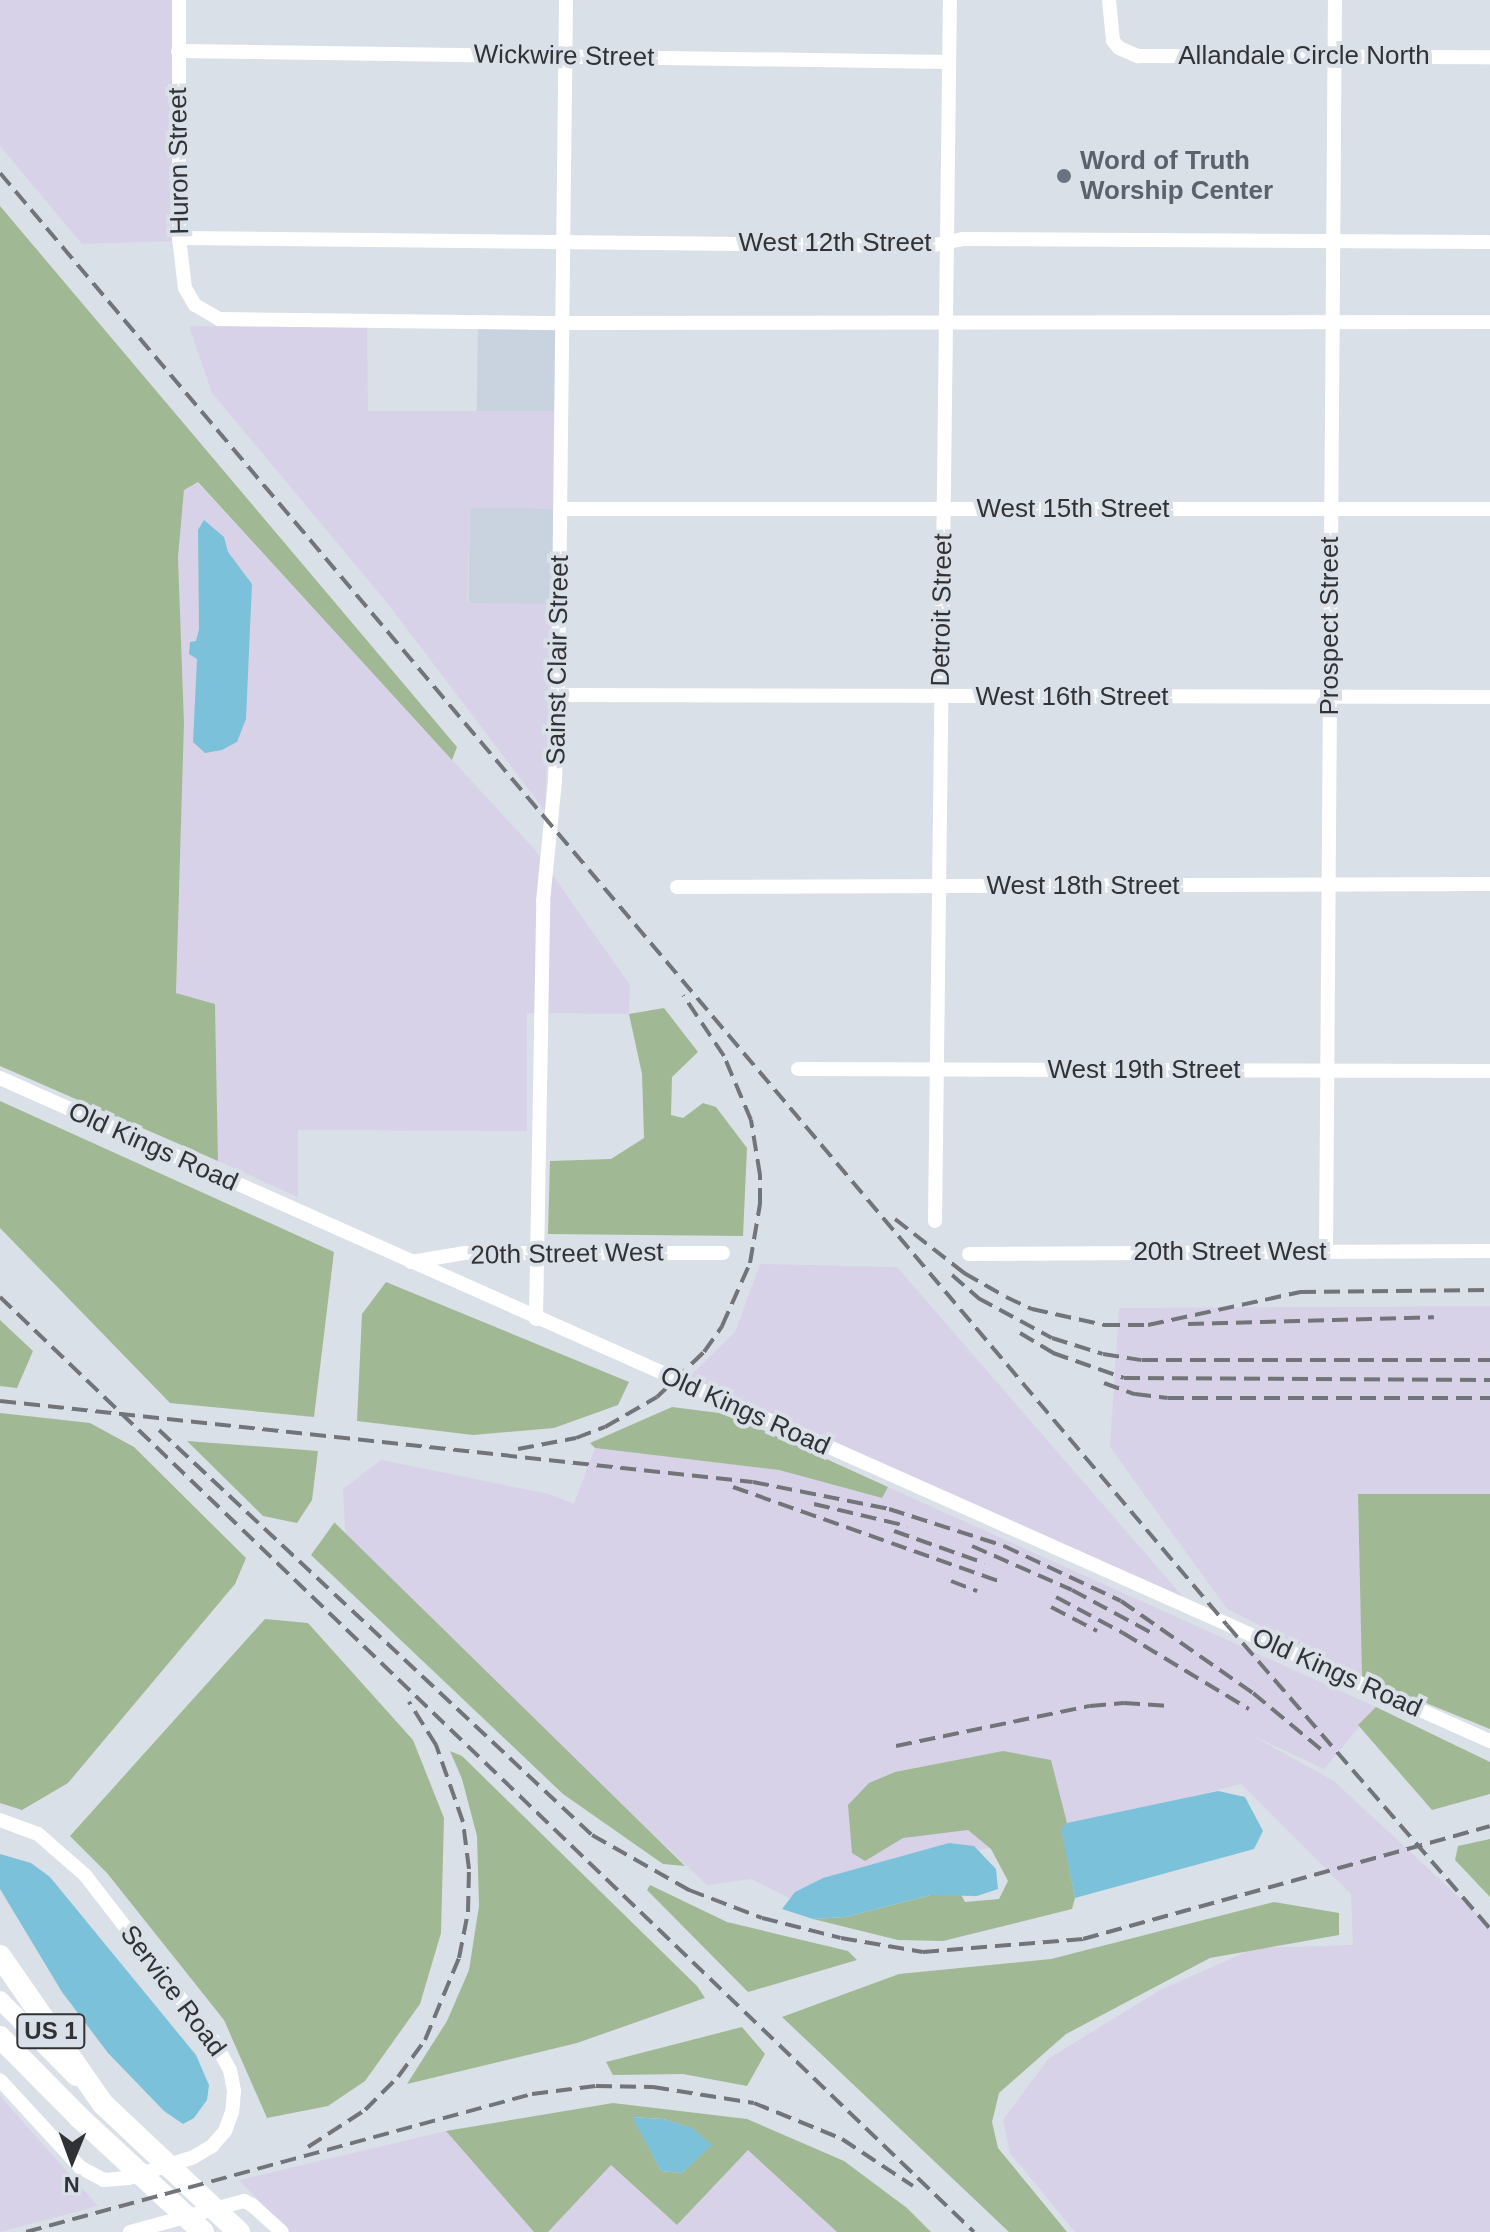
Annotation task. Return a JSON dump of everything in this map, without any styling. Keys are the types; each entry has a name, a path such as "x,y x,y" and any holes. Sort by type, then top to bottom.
{"highway":[{"name":"US 1","path":"0,1956 103,2104 232,2226"},
{"name":"US 1","path":"0,2037 200,2229"}],"main road":[{"path":"0,2000 103,2104"}],"street":[{"name":"Huron Street","path":"179,0 179,238 185,288 195,305 207,314 233,321 563,323"},
{"name":"Sainst Clair Street","path":"536,1319 543,901 555,781 558,695 566,0"},
{"name":"Detroit Street","path":"935,1221 950,0"},
{"name":"Allandale Circle North","path":"1109,0 1109,30 1119,48 1138,56 1490,57"},
{"name":"Prospect Street","path":"1326,1252 1335,0"},
{"name":"Wickwire Street","path":"178,51 949,62"},
{"name":"West 12th Street","path":"179,238 930,246 948,241 1490,242"},
{"path":"563,323 1490,322"},
{"name":"West 15th Street","path":"561,509 1490,509"},
{"name":"West 16th Street","path":"558,695 1490,697"},
{"name":"West 18th Street","path":"677,887 1490,884"},
{"name":"West 19th Street","path":"798,1069 1490,1071"},
{"name":"Old Kings Road","path":"0,1078 1490,1741"},
{"name":"20th Street West","path":"969,1254 1490,1251"},
{"name":"20th Street West","path":"411,1262 465,1253 723,1253"},
{"name":"Service Road","path":"0,1820 38,1834 85,1875 215,2043 230,2070 234,2091 232,2112 225,2131 212,2146 194,2157 128,2178 104,2180 80,2167 0,2080"},
{"path":"130,2232 244,2201 282,2232"}],"shaded area":[{"path":"0,0 175,0 173,241 82,244 0,146"},
{"path":"189,326 367,327 368,411 555,411 554,508 470,508 467,603 552,604 545,811 388,604 212,393"},
{"path":"478,327 556,328 555,412 477,411"},
{"path":"197,482 535,850 630,985 629,1014 527,1013 527,1131 298,1130 298,1197 218,1161 215,1004 176,993 184,723 178,557 184,490"},
{"path":"470,507 554,508 552,605 468,604"},
{"path":"760,1264 897,1267 1185,1599 687,1379 735,1332"},
{"path":"1490,1306 1490,1494 1358,1494 1362,1677 1227,1609 1110,1447 1119,1308"},
{"path":"595,1448 779,1470 881,1498 888,1487 1376,1707 1324,1769 1251,1735 1334,1781 1490,1926 1490,2232 1075,2232 1010,2153 1003,2120 1048,2059 1160,1990 1255,1948 1353,1945 1351,1894 1241,1784 789,1898 751,1879 707,1885 346,1543 343,1489 381,1460 549,1494 574,1504"},
{"path":"0,2096 98,2206 0,2232"},
{"path":"446,2131 534,2232 289,2232 239,2180"},
{"path":"748,2150 837,2232 548,2232 611,2165 677,2225"}],"green space":[{"path":"0,206 457,747 452,760 198,482 184,490 178,557 184,723 176,993 215,1004 218,1161 0,1066"},
{"path":"664,1008 698,1052 672,1077 671,1115 683,1118 703,1103 716,1107 747,1148 743,1236 548,1234 550,1161 611,1159 644,1138 642,1074 629,1014"},
{"path":"0,1101 334,1252 314,1417 170,1403 0,1228"},
{"path":"386,1282 629,1382 618,1405 554,1428 473,1435 357,1421 362,1314"},
{"path":"0,1320 33,1351 17,1388 0,1386"},
{"path":"672,1407 727,1414 888,1487 882,1498 779,1470 595,1448 590,1443"},
{"path":"0,1413 90,1423 134,1447 246,1558 235,1584 68,1783 22,1810 0,1803"},
{"path":"187,1441 318,1451 312,1500 297,1523 263,1516"},
{"path":"1358,1494 1490,1494 1490,1729 1362,1677"},
{"path":"334,1523 685,1866 663,1864 563,1794 311,1555"},
{"path":"265,1619 308,1623 413,1740 444,1818 441,1933 420,2004 365,2081 328,2106 267,2118 224,2020 107,1873 70,1836"},
{"path":"1376,1707 1490,1762 1490,1794 1432,1810 1358,1725"},
{"path":"450,1751 462,1756 697,1986 705,1998 577,2043 407,2084 447,2021 469,1970 479,1906 477,1836 462,1779"},
{"path":"1003,1751 1051,1760 1067,1823 1062,1830 1075,1898 1072,1909 943,1941 898,1940 813,1919 846,1917 931,1895 960,1893 965,1902 999,1899 1008,1881 991,1849 968,1830 903,1838 865,1861 852,1853 848,1805 869,1783 895,1772"},
{"path":"1490,1839 1490,1897 1455,1860 1458,1846"},
{"path":"650,1885 727,1922 848,1951 857,1960 748,1992 647,1890"},
{"path":"1274,1902 1339,1913 1339,1935 1210,1958 1066,2034 999,2093 992,2122 998,2148 1067,2232 1009,2232 782,2017 899,1974 1051,1959"},
{"path":"742,2027 765,2054 747,2086 683,2074 613,2075 606,2062"},
{"path":"613,2103 747,2119 844,2161 907,2208 931,2232 837,2232 748,2150 677,2225 611,2165 548,2232 534,2232 446,2131","holes":["633,2117 663,2119 691,2128 711,2145 682,2173 661,2171"]}],"water":[{"path":"204,520 224,537 228,552 252,584 246,719 237,742 222,750 205,753 193,742 197,659 189,654 190,642 196,641 199,629 198,530"},
{"path":"1218,1791 1245,1797 1263,1831 1254,1849 1075,1898 1061,1829 1067,1823"},
{"path":"949,1843 974,1846 996,1869 998,1889 977,1896 931,1895 846,1917 813,1919 782,1909 795,1892 823,1878"},
{"path":"0,1854 31,1863 50,1877 196,2055 209,2085 207,2100 194,2118 183,2124 164,2111 108,2053 62,1992 0,1889"},
{"path":"632,2117 663,2119 692,2128 712,2145 682,2173 661,2171"}],"railway":[{"path":"0,173 1227,1625 1490,1929"},
{"path":"518,1449 576,1438 605,1427 657,1397 704,1352 722,1326 750,1263 760,1204 760,1175 751,1120 724,1056 683,995"},
{"path":"895,1219 964,1273 1006,1297 1032,1309 1104,1325 1148,1325 1300,1292 1490,1290"},
{"path":"952,1275 978,1298 1052,1338 1103,1354 1142,1360 1490,1360"},
{"path":"0,1297 974,2232"},
{"path":"1188,1324 1434,1317"},
{"path":"1020,1333 1053,1353 1124,1378 1490,1380"},
{"path":"1104,1383 1135,1394 1168,1398 1490,1398"},
{"path":"0,1401 753,1482 889,1509 1004,1546 1121,1601 1253,1693 1324,1752"},
{"path":"159,1430 592,1835 689,1890 762,1918 841,1938 923,1952 1083,1939 1490,1826"},
{"path":"733,1487 1001,1582"},
{"path":"814,1504 907,1526"},
{"path":"894,1531 984,1563"},
{"path":"972,1546 1072,1590 1152,1633"},
{"path":"951,1581 977,1591"},
{"path":"1056,1597 1123,1633 1249,1709"},
{"path":"1051,1607 1097,1631"},
{"path":"308,2147 365,2110 398,2077 425,2040 459,1958 468,1912 469,1869 463,1822 436,1745 409,1702"},
{"path":"896,1746 1090,1706 1124,1703 1170,1706"},
{"path":"26,2232 532,2094 596,2086 653,2087 754,2103 842,2139 913,2186"}],"place":[{"name":"Word of Truth Worship Center","path":"1064,176"}]}
